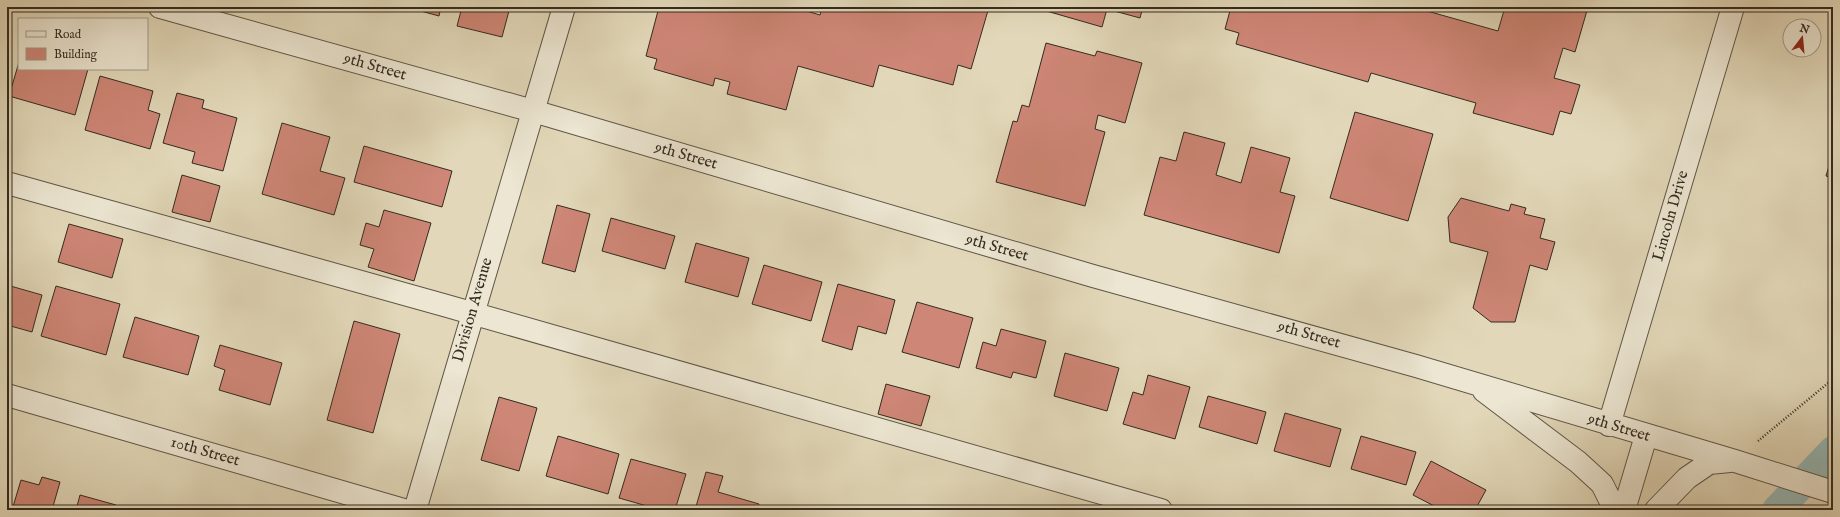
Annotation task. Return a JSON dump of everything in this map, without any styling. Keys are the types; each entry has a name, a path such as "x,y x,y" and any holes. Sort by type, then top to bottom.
{"street":[{"name":"9th Street","path":"160,7 533,111 1085,274 1342,345 1646,436 1735,461 1833,492"},
{"name":"Division Avenue","path":"415,510 472,313 564,7"},
{"name":"Lincoln Drive","path":"1609,425 1733,7"},
{"path":"7,183 472,313 1161,510"},
{"path":"1476,384 1578,462 1602,484 1615,510"},
{"name":"10th Street","path":"7,395 404,510"},
{"path":"1624,510 1646,436"},
{"path":"1656,510 1688,478 1709,463 1735,461"}],"path":[{"path":"1735,461 1833,379"}],"building":[{"path":"406,7 441,7 439,16"},
{"path":"462,7 510,7 502,37 457,26"},
{"path":"659,7 793,7 820,15 822,7 989,7 971,69 958,65 953,85 879,65 873,87 798,66 786,110 727,94 730,82 715,78 713,86 654,69 657,59 646,56"},
{"path":"1044,7 1143,7 1140,18 1107,9 1102,27 1043,10"},
{"path":"1231,7 1413,7 1498,31 1505,7 1588,7 1575,52 1563,48 1554,78 1580,85 1571,114 1560,111 1553,135 1473,113 1476,103 1371,73 1368,82 1236,44 1239,33 1225,29"},
{"path":"1046,43 1095,56 1097,51 1142,63 1125,123 1098,115 1095,129 1105,132 1085,206 996,182 1013,121 1017,122 1022,105 1029,107"},
{"path":"18,65 18,70 88,70 75,115 9,96"},
{"path":"100,76 153,91 148,110 160,114 150,149 85,130"},
{"path":"177,93 204,100 202,108 237,118 223,171 192,163 195,152 163,143"},
{"path":"1355,112 1433,134 1408,221 1330,198"},
{"path":"282,123 330,137 320,171 345,178 334,215 262,194"},
{"path":"1184,132 1225,143 1216,175 1241,183 1251,147 1290,158 1280,192 1295,196 1279,253 1144,215 1160,157 1176,161"},
{"path":"364,146 452,171 442,207 354,182"},
{"path":"1833,153 1833,178 1826,176"},
{"path":"182,175 220,186 210,222 172,212"},
{"path":"1461,198 1509,211 1511,204 1526,208 1524,214 1545,219 1540,238 1555,242 1547,270 1530,265 1515,322 1491,322 1473,308 1488,252 1450,242 1448,217"},
{"path":"557,205 590,214 575,272 542,263"},
{"path":"384,210 431,223 414,281 368,267 374,249 360,245 366,223 379,227"},
{"path":"611,218 675,236 665,269 602,251"},
{"path":"69,224 123,239 112,278 58,262"},
{"path":"696,243 749,258 738,297 685,282"},
{"path":"764,265 822,282 811,321 752,304"},
{"path":"838,284 895,300 886,334 858,326 852,350 822,341"},
{"path":"7,285 42,295 32,332 7,325"},
{"path":"56,286 120,304 106,355 41,336"},
{"path":"917,302 973,318 959,368 902,352"},
{"path":"135,317 199,336 188,375 123,357"},
{"path":"354,321 400,334 373,433 327,420"},
{"path":"1001,329 1046,341 1036,378 1013,372 1011,378 976,368 983,342 996,346"},
{"path":"220,345 282,363 270,405 219,390 225,370 214,366"},
{"path":"1065,353 1119,368 1107,411 1054,396"},
{"path":"1148,375 1190,387 1175,439 1123,424 1133,392 1143,395"},
{"path":"886,384 930,396 921,426 878,414"},
{"path":"1208,396 1266,412 1257,444 1199,427"},
{"path":"499,397 537,408 519,471 481,460"},
{"path":"1285,413 1341,429 1330,467 1274,451"},
{"path":"558,436 619,454 608,494 546,476"},
{"path":"1361,436 1416,452 1406,485 1351,469"},
{"path":"631,459 686,474 675,510 661,510 619,498"},
{"path":"1431,461 1486,490 1475,510 1442,510 1413,495"},
{"path":"706,472 723,476 718,492 759,504 757,510 695,510"},
{"path":"42,477 60,482 52,510 12,510 21,480 39,485"},
{"path":"80,495 116,505 115,510 76,510"}],"waterway":[{"path":"1777,510 1833,451"}]}
